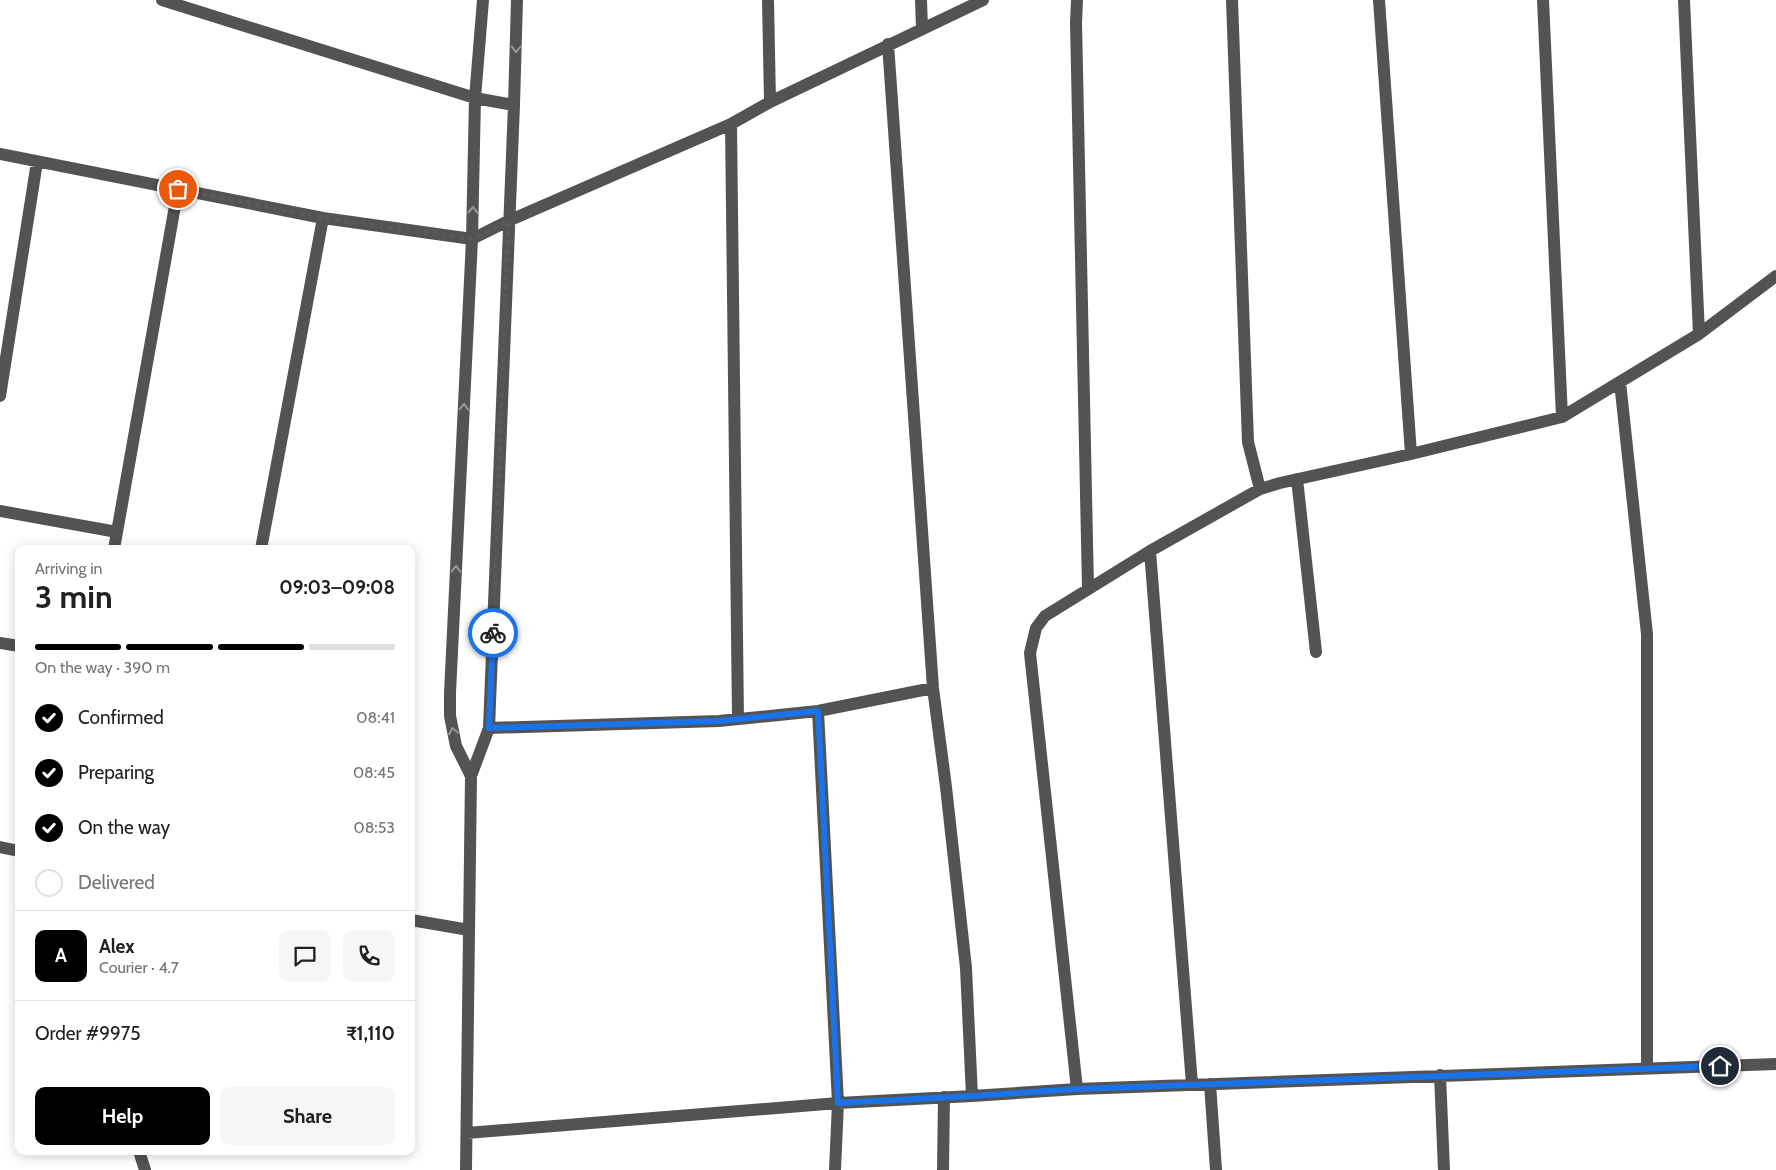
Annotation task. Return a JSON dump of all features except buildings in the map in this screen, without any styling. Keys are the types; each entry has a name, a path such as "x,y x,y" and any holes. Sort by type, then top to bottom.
{"street":[{"path":"162,0 476,98 514,104"},
{"path":"471,776 456,746 450,716 450,693 472,239 476,98 483,0"},
{"path":"466,1170 471,776 489,728 517,0"},
{"path":"768,0 770,102"},
{"path":"921,0 922,29"},
{"path":"0,154 323,218 472,239 508,221 731,124 770,102 983,0"},
{"path":"1077,0 1088,588"},
{"path":"1232,0 1248,442 1260,490"},
{"path":"1379,0 1411,454"},
{"path":"1543,0 1562,417"},
{"path":"1684,0 1699,334"},
{"path":"888,44 933,688 966,968 972,1096"},
{"path":"731,124 738,719"},
{"path":"0,396 37,162"},
{"path":"115,545 178,189"},
{"path":"262,545 323,218"},
{"path":"1077,1089 1030,653 1036,628 1045,616 1150,551 1260,490 1298,479 1562,417 1699,334 1776,276"},
{"path":"1620,382 1647,634 1647,1068"},
{"path":"1298,479 1316,652"},
{"path":"0,511 117,532"},
{"path":"1150,551 1192,1084"},
{"path":"0,643 15,645"},
{"path":"489,728 738,719 818,711 933,688"},
{"path":"818,711 838,1103 835,1170"},
{"path":"0,847 15,849"},
{"path":"415,921 469,930"},
{"path":"467,1133 838,1103 1077,1089 1776,1064"},
{"path":"1440,1075 1444,1170"},
{"path":"1210,1084 1216,1170"},
{"path":"943,1170 944,1097"},
{"path":"140,1155 145,1170"}],"way so far":[{"path":"178,189 323,218 472,239 508,221 493,633"}],"route":[{"path":"493,633 489,728 719,721 818,711 838,1103 1077,1089 1720,1066"}]}
